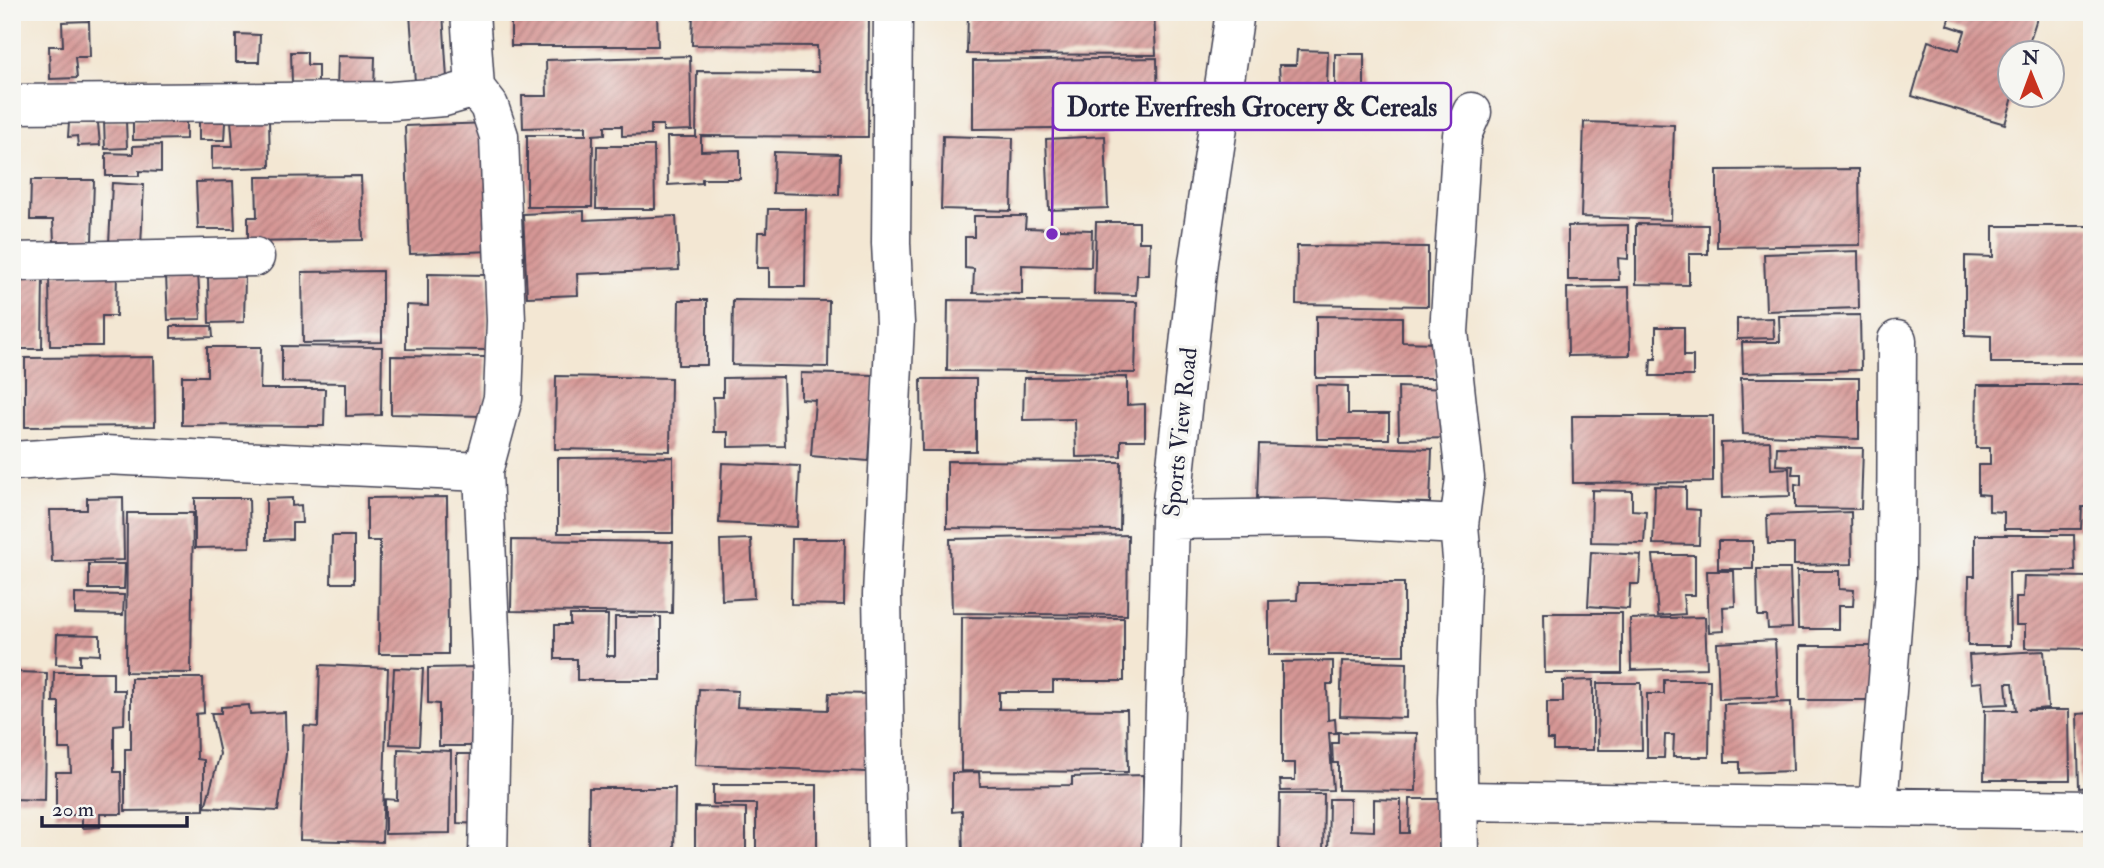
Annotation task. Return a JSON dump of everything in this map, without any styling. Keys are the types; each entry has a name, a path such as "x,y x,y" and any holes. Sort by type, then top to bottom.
{"street":[{"path":"470,12 475,88 489,106 499,136 506,321 503,398 483,472 492,674 488,856"},
{"path":"887,856 882,595 895,323 890,216 893,12"},
{"name":"Sports View Road","path":"1161,856 1170,520 1198,262 1236,12"},
{"path":"12,104 392,101 444,97 475,88"},
{"path":"1459,856 1457,700 1462,558 1459,525 1465,478 1448,331 1462,135 1472,112"},
{"path":"12,262 255,257"},
{"path":"1878,806 1896,576 1897,340"},
{"path":"12,461 104,455 483,472"},
{"path":"1170,520 1324,518 1459,525"},
{"path":"1460,801 2092,810"}],"building":[{"path":"443,12 447,79 415,82 410,14"},
{"path":"511,12 657,12 658,46 511,46"},
{"path":"693,12 869,12 868,137 701,136 701,151 740,150 740,179 702,179 702,183 668,185 667,137 696,137 697,71 818,72 817,46 692,45"},
{"path":"968,12 1154,12 1156,55 967,54"},
{"path":"1951,12 2039,12 2031,38 1996,38 1996,108 2010,108 2005,124 1912,96 1928,41 1959,50 1965,31 1947,25"},
{"path":"89,21 90,57 75,57 77,78 50,79 49,46 63,46 62,22"},
{"path":"236,34 260,35 259,62 236,62"},
{"path":"1297,50 1328,51 1327,85 1280,83 1279,65 1296,65"},
{"path":"291,52 307,52 307,65 318,65 318,83 292,83"},
{"path":"1335,54 1364,54 1364,88 1335,88"},
{"path":"338,56 375,57 374,90 337,90"},
{"path":"690,56 692,130 663,131 663,125 651,125 651,135 622,136 622,126 605,126 605,134 593,135 592,207 527,207 527,135 586,135 586,126 523,128 522,96 547,96 546,60"},
{"path":"1157,58 1158,127 973,129 973,61"},
{"path":"269,119 270,167 212,169 212,146 233,146 231,120"},
{"path":"186,120 186,139 133,140 133,121"},
{"path":"104,121 126,121 127,148 105,149"},
{"path":"199,121 226,122 225,140 199,140"},
{"path":"69,122 98,123 100,145 78,146 77,136 68,137"},
{"path":"1584,122 1674,125 1671,220 1581,217"},
{"path":"489,123 493,251 410,254 405,126"},
{"path":"943,136 1013,138 1011,211 941,209"},
{"path":"1105,136 1108,208 1049,210 1046,139"},
{"path":"161,145 161,172 139,171 139,176 106,176 106,153 133,154 133,146"},
{"path":"597,146 654,146 655,209 596,209"},
{"path":"774,152 840,154 839,195 773,193"},
{"path":"1859,169 1860,245 1717,247 1717,170"},
{"path":"361,176 363,240 248,242 248,217 257,217 256,177"},
{"path":"31,180 94,180 92,242 54,241 53,220 30,220"},
{"path":"233,181 235,229 198,229 196,182"},
{"path":"112,183 144,185 141,246 109,244"},
{"path":"768,209 806,209 805,287 769,287 769,268 757,268 758,232 767,232"},
{"path":"584,211 584,220 676,216 679,270 577,274 578,295 527,297 523,214"},
{"path":"974,216 1026,216 1025,228 1092,230 1091,267 1022,265 1022,294 973,293 974,269 965,268 965,237 974,237"},
{"path":"1096,222 1139,222 1139,242 1150,242 1149,275 1137,275 1136,295 1094,294"},
{"path":"1636,224 1708,225 1708,254 1689,254 1689,285 1636,284"},
{"path":"1628,225 1628,259 1618,258 1619,280 1568,280 1568,226"},
{"path":"1993,226 2092,226 2092,363 1991,363 1991,336 1965,335 1965,256 1993,257"},
{"path":"1297,246 1428,247 1428,306 1296,304"},
{"path":"1858,251 1859,308 1766,311 1764,254"},
{"path":"382,271 382,342 303,343 302,272"},
{"path":"117,273 116,316 102,316 102,346 50,346 49,274"},
{"path":"12,274 43,275 42,349 12,349"},
{"path":"198,274 201,319 168,320 166,276"},
{"path":"428,274 488,275 487,350 406,349 406,305 428,306"},
{"path":"208,276 245,276 244,322 209,323"},
{"path":"1629,287 1630,355 1568,356 1567,288"},
{"path":"679,300 707,300 707,365 678,365"},
{"path":"733,300 829,301 828,367 732,365"},
{"path":"948,300 1137,302 1135,373 947,371"},
{"path":"1860,315 1861,370 1743,373 1742,342 1780,342 1779,316"},
{"path":"1316,316 1402,317 1402,342 1436,343 1436,378 1316,378"},
{"path":"1773,318 1774,338 1737,339 1737,319"},
{"path":"171,326 212,326 213,337 171,338"},
{"path":"1656,327 1684,327 1684,356 1693,356 1693,376 1650,376 1651,359 1656,359"},
{"path":"282,346 382,347 381,415 346,416 346,383 282,382"},
{"path":"207,347 261,347 260,389 325,389 324,426 182,425 182,376 207,376"},
{"path":"12,351 17,351 19,419 12,419"},
{"path":"391,356 485,357 485,416 391,414"},
{"path":"154,357 155,426 25,427 25,358"},
{"path":"801,373 874,375 868,461 811,456 815,400 801,399"},
{"path":"556,376 671,378 670,451 555,449"},
{"path":"783,377 785,446 728,447 728,432 714,432 713,397 723,397 723,378"},
{"path":"1127,377 1127,405 1145,404 1145,440 1121,440 1121,456 1076,457 1075,419 1023,420 1024,378"},
{"path":"1741,378 1859,378 1859,439 1743,434"},
{"path":"921,379 976,379 976,451 922,451"},
{"path":"1316,385 1348,386 1348,414 1389,414 1389,439 1317,439"},
{"path":"1977,385 2092,385 2092,507 2082,507 2081,529 2004,529 2004,512 1989,511 1989,495 1978,494 1978,465 1990,465 1990,448 1976,448"},
{"path":"1398,387 1448,389 1452,438 1399,439"},
{"path":"1572,416 1713,416 1713,482 1573,483"},
{"path":"1770,441 1771,469 1789,468 1790,496 1722,498 1721,443"},
{"path":"1259,444 1432,449 1430,503 1257,498"},
{"path":"1777,447 1863,448 1861,509 1795,508 1795,484 1801,485 1801,474 1792,474 1793,466 1776,465"},
{"path":"673,457 673,533 558,533 558,458"},
{"path":"947,461 1121,462 1120,530 947,528"},
{"path":"722,463 800,466 797,527 719,523"},
{"path":"1655,486 1686,487 1686,509 1700,510 1699,545 1653,544"},
{"path":"1592,490 1632,491 1632,510 1646,511 1644,543 1591,542"},
{"path":"123,497 124,560 52,562 50,510 87,510 87,498"},
{"path":"447,497 448,654 379,654 380,541 367,541 367,498"},
{"path":"195,498 249,498 250,547 195,548"},
{"path":"292,498 292,506 301,505 302,523 292,523 292,539 266,540 266,499"},
{"path":"1851,512 1852,564 1794,565 1794,544 1768,544 1767,515"},
{"path":"127,513 193,513 191,673 126,672"},
{"path":"1128,535 1127,615 952,613 950,539"},
{"path":"1975,535 2074,535 2075,571 2009,572 2010,646 1968,646 1969,576 1975,576"},
{"path":"332,536 354,536 354,583 331,583"},
{"path":"751,539 754,598 722,600 720,540"},
{"path":"792,539 845,539 844,605 791,604"},
{"path":"512,540 673,542 672,613 511,611"},
{"path":"1718,541 1753,541 1753,569 1718,569"},
{"path":"1591,552 1641,555 1639,584 1630,584 1629,609 1588,606"},
{"path":"1653,555 1695,555 1695,595 1683,595 1685,614 1658,616"},
{"path":"89,564 125,564 124,589 89,589"},
{"path":"1757,569 1790,569 1792,628 1768,629 1767,616 1758,616"},
{"path":"1707,571 1734,571 1735,606 1723,607 1724,631 1709,632"},
{"path":"1797,571 1839,571 1839,589 1854,590 1853,606 1838,606 1838,629 1798,629"},
{"path":"2024,576 2092,577 2092,649 2025,648 2025,625 2016,625 2016,597 2023,597"},
{"path":"1298,583 1404,583 1404,655 1269,655 1269,601 1297,600"},
{"path":"75,594 124,595 123,615 75,614"},
{"path":"1544,613 1622,613 1622,673 1545,673"},
{"path":"570,615 608,615 607,656 615,656 615,617 661,617 661,680 577,680 577,659 555,659 555,625 570,625"},
{"path":"962,617 1124,618 1124,681 1053,681 1053,692 999,692 999,709 1127,710 1128,772 961,771"},
{"path":"1705,617 1707,668 1631,670 1630,619"},
{"path":"57,634 100,635 100,655 80,654 80,665 56,664"},
{"path":"1775,640 1778,697 1719,699 1717,643"},
{"path":"1800,646 1880,646 1880,700 1800,700"},
{"path":"2044,651 2048,708 2027,710 2069,710 2070,780 1984,780 1985,710 2016,710 2013,683 2006,683 2008,704 1984,705 1982,682 1971,683 1969,655"},
{"path":"1333,661 1333,684 1327,684 1328,720 1335,719 1336,733 1329,733 1333,790 1281,791 1280,780 1295,780 1295,763 1282,763 1282,662"},
{"path":"1342,661 1407,663 1406,718 1340,716"},
{"path":"320,665 388,668 382,842 300,840 304,726 318,727"},
{"path":"482,667 474,746 439,746 439,704 428,703 428,668"},
{"path":"394,668 423,669 419,745 390,744"},
{"path":"16,672 47,673 45,800 12,799 12,689 16,689"},
{"path":"54,672 113,672 113,690 125,690 124,724 114,725 114,772 121,772 122,814 100,814 100,827 82,828 82,815 56,815 56,772 71,772 70,749 59,749 59,702 53,702"},
{"path":"131,678 203,678 204,713 196,714 197,759 204,760 204,810 125,811 125,749 131,749"},
{"path":"1593,680 1593,750 1553,750 1553,740 1547,740 1547,702 1563,702 1563,681"},
{"path":"1664,680 1710,680 1709,757 1673,757 1674,735 1665,735 1664,758 1647,758 1647,694 1664,694"},
{"path":"1597,683 1641,683 1642,750 1598,750"},
{"path":"699,689 738,691 737,707 828,710 829,693 869,694 866,772 695,765"},
{"path":"1791,702 1793,771 1740,773 1740,762 1725,762 1724,704"},
{"path":"249,705 250,714 285,712 286,754 278,811 205,807 220,754 211,713 221,713 221,707"},
{"path":"2092,713 2092,787 2079,788 2077,714"},
{"path":"1338,732 1417,733 1416,791 1338,790 1338,763 1333,763 1332,743 1338,743"},
{"path":"398,749 451,751 450,833 385,834 385,799 397,800"},
{"path":"457,754 486,754 486,824 457,823"},
{"path":"979,772 980,786 1072,785 1072,777 1143,775 1145,856 963,856 962,811 952,812 952,773"},
{"path":"713,785 817,785 817,854 756,854 756,804 713,804"},
{"path":"589,788 675,788 674,854 588,853"},
{"path":"1280,794 1324,794 1323,856 1279,856"},
{"path":"1329,799 1350,799 1350,830 1374,831 1374,799 1401,800 1401,833 1409,833 1410,799 1440,799 1439,856 1328,856"},
{"path":"695,807 746,808 746,854 695,853"}],"place":[{"name":"Dorte Everfresh Grocery & Cereals","path":"1052,234"}]}
